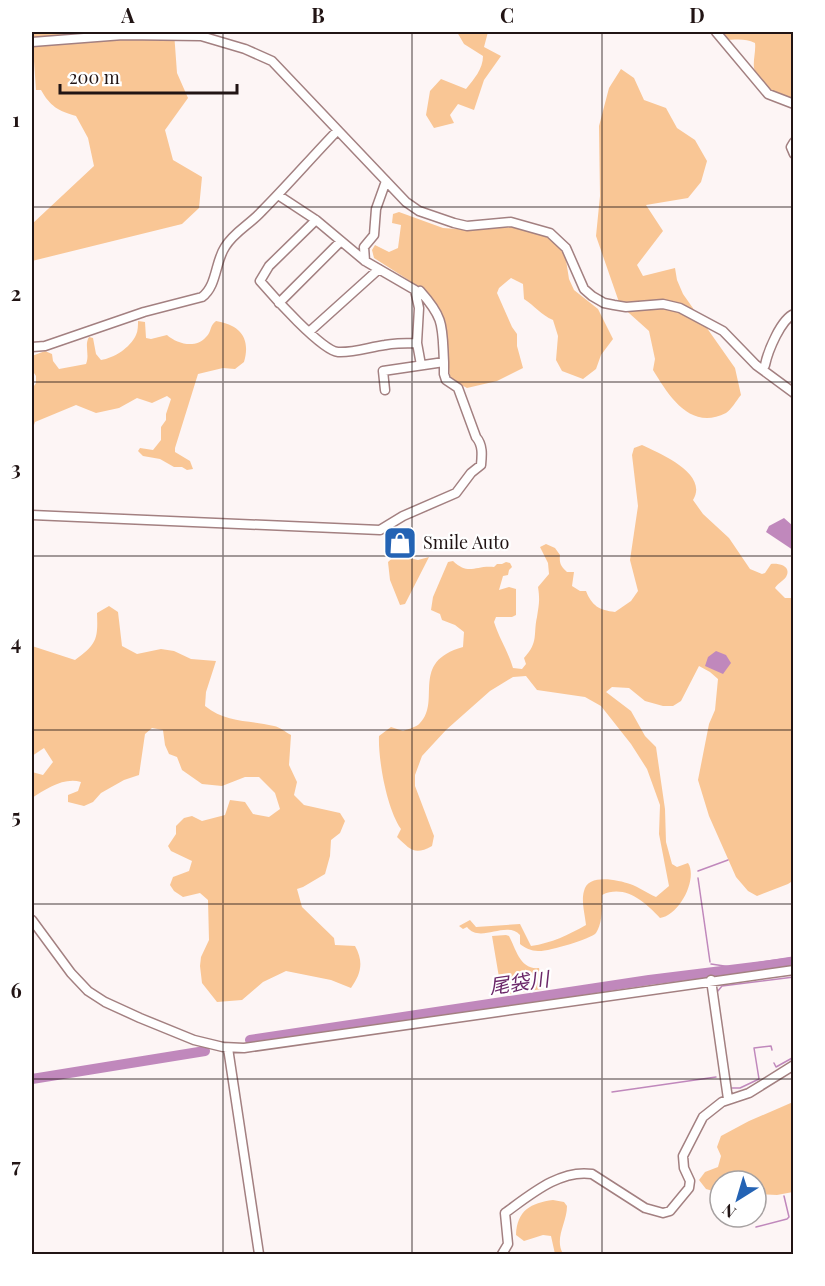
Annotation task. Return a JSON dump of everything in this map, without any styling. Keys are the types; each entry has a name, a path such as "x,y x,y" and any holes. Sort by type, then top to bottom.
{"street":[{"path":"716,32 768,94 794,104"},
{"path":"32,42 123,35 201,36 272,61 406,202 419,211 467,226 511,222 550,233 566,248 584,289 592,296 604,303 626,307 663,304 680,308 723,331 756,365 794,393"},
{"path":"32,347 45,346 144,312 207,294 228,241 259,215 337,131"},
{"path":"794,142 792,147 794,154"},
{"path":"365,261 364,247 374,235 376,209 386,181"},
{"path":"278,195 316,220 365,261 416,290 419,308 417,343 421,365"},
{"path":"316,220 269,266 260,281 279,303 332,351 417,343"},
{"path":"279,303 341,241"},
{"path":"309,332 379,269"},
{"path":"32,515 380,530 403,516 456,493 471,473 481,465 481,442 472,427 458,388 446,380 444,374 442,324 420,291 417,293"},
{"path":"765,365 782,325 790,315 794,314"},
{"path":"385,390 383,371 444,362"},
{"path":"32,920 71,974 88,991 105,1002 194,1040 228,1048 244,1048 529,1009 711,980 794,970"},
{"path":"711,980 728,1099"},
{"path":"228,1048 259,1254"},
{"path":"502,1254 508,1244 505,1213 546,1184 583,1172 592,1174 645,1208 663,1213 670,1211 689,1188 690,1181 684,1168 683,1156 698,1125 710,1110 728,1099 749,1093 794,1065"}],"shaded area":[{"path":"32,32 174,32 177,73 188,98 165,130 173,160 202,177 199,208 182,224 32,261 32,224 94,166 88,138 76,116 55,107 41,90 36,90"},
{"path":"457,32 488,32 484,47 501,56 484,80 474,110 458,104 450,115 454,123 434,128 426,115 430,91 441,79 466,89 478,74 483,61 483,56 464,44"},
{"path":"715,32 793,32 793,97 773,95 759,81 754,68 755,43 722,39"},
{"path":"621,69 634,78 644,100 666,108 677,128 695,140 707,161 701,182 688,198 646,205 663,231 637,265 643,276 675,268 683,294 735,368 741,395 728,412 713,417 702,418 682,408 659,380 653,370 655,359 649,331 620,305 596,236 600,196 599,126 609,88"},
{"path":"399,212 443,228 471,230 512,227 532,231 553,240 566,260 569,279 574,290 598,309 613,339 601,355 596,369 583,379 562,371 556,360 558,336 553,320 524,299 523,284 511,278 499,288 497,293 517,334 517,346 523,368 497,381 467,388 450,379 445,321 421,288 374,258 372,250 375,245 389,252 398,248 401,225 392,223 393,214"},
{"path":"138,321 145,322 146,338 151,339 167,335 181,343 197,343 208,335 216,321 237,329 245,340 244,362 235,369 223,368 198,374 175,448 175,452 190,461 193,469 174,467 160,459 143,456 138,451 140,448 153,450 161,440 161,427 166,420 171,399 167,396 152,403 137,398 119,408 96,413 76,405 35,422 32,431 32,389 36,383 36,376 32,370 32,356 45,351 52,354 53,361 59,369 86,364 89,337 93,338 96,354 101,360 106,359 121,352 130,344 137,333"},
{"path":"642,445 681,466 689,474 696,491 693,500 703,514 729,538 750,569 762,574 771,564 774,564 784,566 787,570 786,577 775,588 785,598 794,598 794,880 757,896 748,891 736,877 709,816 698,780 709,724 715,710 718,679 699,666 681,701 673,706 645,701 629,688 612,687 606,692 631,711 645,736 656,747 665,809 666,842 672,864 677,867 688,863 691,878 689,886 674,910 660,918 648,906 627,893 610,892 602,895 601,919 596,933 559,947 543,951 533,950 520,944 520,935 514,931 479,933 459,926 470,920 476,927 520,924 531,946 539,945 586,925 583,895 587,885 591,882 604,879 618,881 633,885 656,897 669,886 659,834 660,805 647,769 631,744 601,706 585,697 537,690 526,676 513,677 490,691 446,730 422,756 415,775 415,786 434,836 432,846 416,851 397,837 401,829 384,784 379,736 391,727 403,731 420,723 426,714 431,672 437,662 447,654 463,647 464,632 455,625 442,620 440,614 431,610 433,597 448,562 453,561 468,569 510,563 512,567 508,575 503,576 499,590 509,587 516,589 516,615 496,617 494,622 513,668 522,669 526,664 524,658 535,638 539,602 538,587 549,574 548,563 540,547 546,544 555,548 560,555 563,568 567,572 574,572 572,586 580,591 586,591 597,606 615,612 631,601 638,591 630,560 638,506 632,455 634,448"},
{"path":"784,518 793,526 793,550 766,532 769,526"},
{"path":"396,555 418,560 429,557 405,604 400,605 390,580 388,562"},
{"path":"109,606 118,612 122,646 137,654 161,649 174,651 191,659 216,661 206,692 205,706 221,715 276,727 291,735 289,765 297,782 294,795 304,805 340,813 345,821 340,833 331,840 325,874 297,889 302,907 334,938 335,945 355,946 360,957 360,968 351,988 331,980 286,971 263,982 242,1000 217,1002 202,983 201,957 209,940 208,900 200,893 183,897 174,891 170,885 173,877 189,871 192,861 171,851 168,846 176,834 176,826 184,818 192,816 202,821 225,815 230,800 245,802 253,814 269,817 280,809 275,793 259,777 245,777 222,786 202,784 182,770 177,757 169,754 163,730 152,728 145,734 139,775 124,780 101,793 93,802 84,806 68,802 68,795 78,791 81,782 75,781 55,785 32,798 32,772 43,775 53,762 44,748 32,756 32,646 75,660 88,650 95,640 97,613"},
{"path":"716,651 726,655 731,663 723,674 705,666 708,657"},
{"path":"492,936 509,936 527,966 539,968 542,989 502,995"},
{"path":"793,1102 793,1192 768,1195 768,1169 713,1169 718,1167 721,1156 717,1147 721,1136"},
{"path":"708,1171 708,1190 699,1180"},
{"path":"553,1200 564,1202 567,1206 560,1236 563,1254 555,1254 551,1236 543,1235 524,1241 516,1235 519,1219 527,1209 538,1203"}],"waterway":[{"path":"698,871 728,860"},
{"path":"698,878 710,962"},
{"path":"711,964 731,967 794,957"},
{"name":"尾袋川","path":"250,1040 649,980 794,962"},
{"name":"尾袋川","path":"712,969 712,974"},
{"path":"717,992 722,986 794,977"},
{"path":"731,1088 740,1088 759,1079 754,1048 771,1046 772,1050"},
{"name":"尾袋川","path":"32,1079 205,1051"},
{"path":"774,1063 776,1067 794,1057"},
{"path":"612,1092 716,1077"},
{"path":"768,1224 789,1217 784,1196"}],"place":[{"name":"Smile Auto","path":"400,543"}]}
